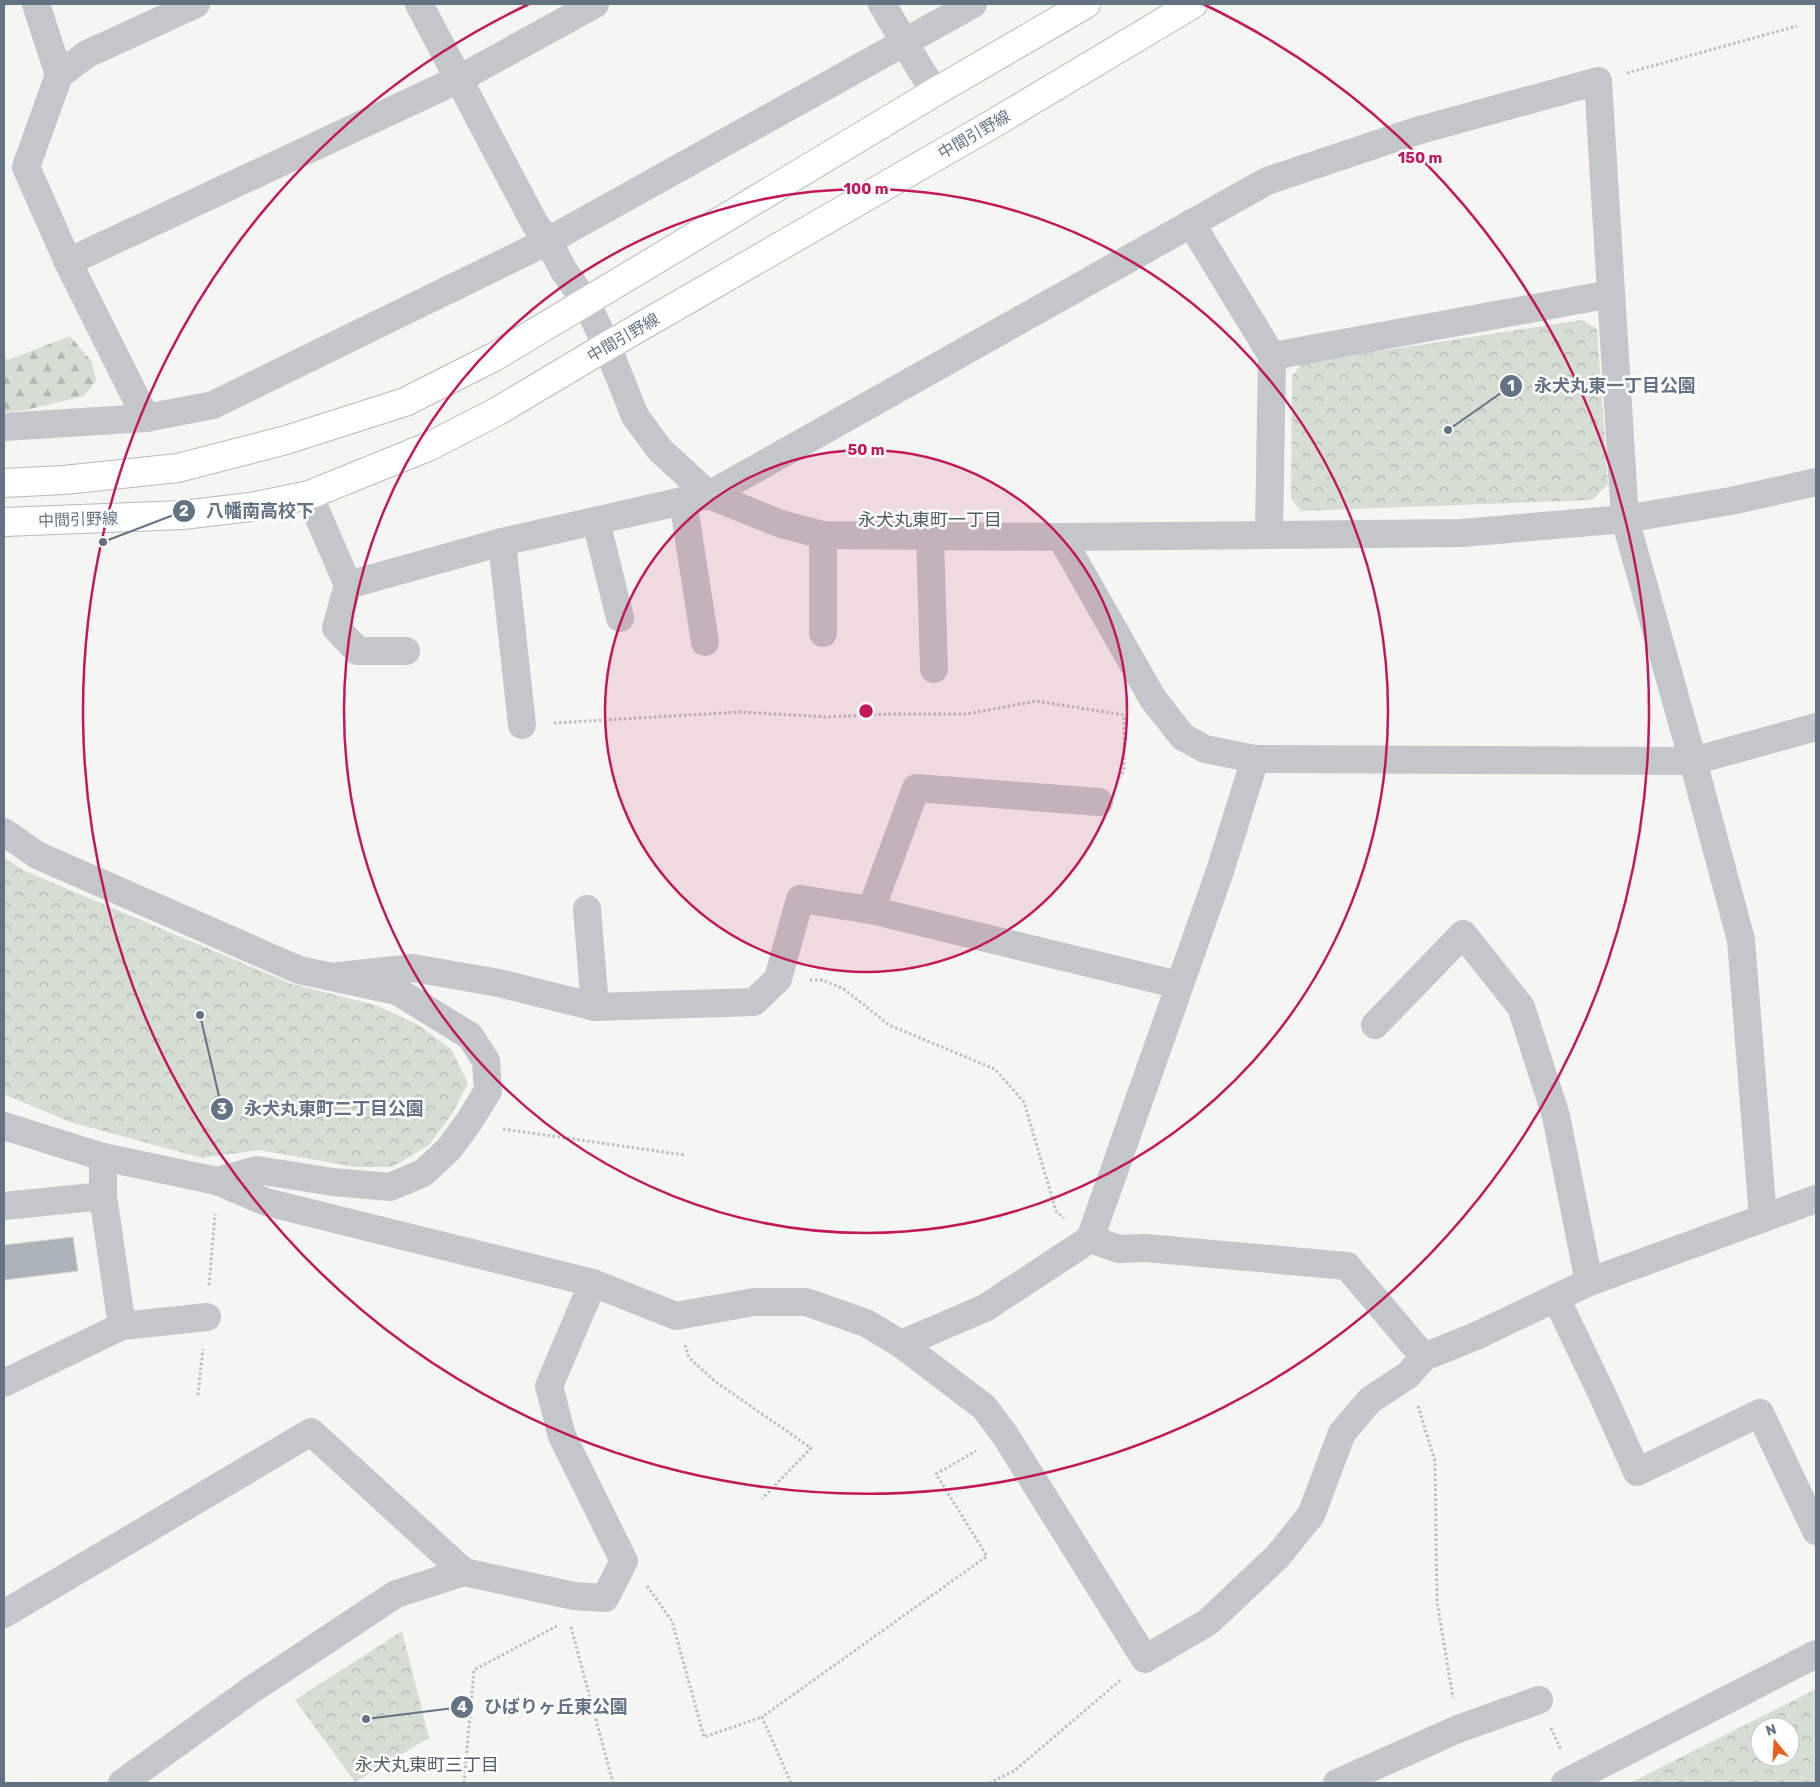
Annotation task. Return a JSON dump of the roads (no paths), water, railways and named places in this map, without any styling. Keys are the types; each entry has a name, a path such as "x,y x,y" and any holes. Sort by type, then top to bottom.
{"main road":[{"path":"4,483 64,480 178,468 286,440 405,402 494,357 935,92 1086,4"},
{"name":"中間引野線","path":"4,522 183,514 250,507 309,495 430,446 498,411 607,346 996,122 1193,4"}],"street":[{"path":"36,4 59,75"},
{"path":"146,418 68,262 26,167 59,75 87,54 196,4"},
{"path":"419,4 535,224 548,241 564,271 586,302 607,346 635,416 696,498 706,642"},
{"path":"68,262 458,79 595,4"},
{"path":"882,4 935,92"},
{"path":"4,427 146,418 213,405 548,241 973,4"},
{"path":"348,584 502,542 696,498 1267,180 1414,132 1598,81 1625,519 1693,761 1740,940 1763,1218"},
{"path":"1191,223 1272,356 1269,534"},
{"path":"1272,356 1611,294"},
{"path":"696,498 823,535 1061,537 1462,533 1625,519 1732,501 1816,482"},
{"path":"309,495 348,584 336,628 358,651 406,652"},
{"path":"596,521 620,618"},
{"path":"823,535 823,634"},
{"path":"930,536 934,669"},
{"path":"1061,537 1153,699 1183,737 1205,749 1255,759 1693,761 1816,727"},
{"path":"502,542 522,725"},
{"path":"901,1344 985,1308 1090,1239 1220,871 1255,759"},
{"path":"871,910 916,788 1098,802"},
{"path":"4,832 37,855 299,970 397,991 470,1036 486,1061 488,1091 449,1149 423,1173 390,1187 333,1182 258,1170 217,1181"},
{"path":"330,977 413,968 499,983 595,1007 754,1002 778,979 800,899 871,910 1179,986"},
{"path":"587,909 595,1007"},
{"path":"1375,1025 1463,934 1521,1007 1556,1116 1589,1282"},
{"path":"4,1126 103,1157 217,1181 266,1202 593,1283 676,1316 754,1302 806,1302 866,1324 901,1344 984,1406 1005,1435 1145,1659 1208,1622 1277,1557 1311,1515 1342,1433 1370,1400 1416,1366 1589,1282 1816,1199"},
{"path":"103,1157 103,1196 122,1326"},
{"path":"4,1206 103,1196"},
{"path":"1090,1239 1119,1249 1146,1248 1348,1266 1416,1366"},
{"path":"4,1614 311,1432 464,1572 572,1608 605,1598 624,1561 562,1436 549,1386 593,1283"},
{"path":"1556,1298 1637,1472 1760,1413 1816,1531"},
{"path":"4,1383 122,1326 207,1317"},
{"path":"122,1783 252,1690 396,1594 464,1572"},
{"path":"1565,1783 1816,1654"},
{"path":"1337,1783 1458,1729 1539,1700"}],"place":[{"name":"永犬丸東一丁目公園","path":"1448,430"},
{"name":"八幡南高校下","path":"103,542"},
{"name":"永犬丸東町二丁目公園","path":"200,1015"},
{"name":"ひばりヶ丘東公園","path":"366,1719"}],"district":[{"name":"永犬丸東町一丁目","path":"930,520"},
{"name":"永犬丸東町三丁目","path":"427,1765"}]}
